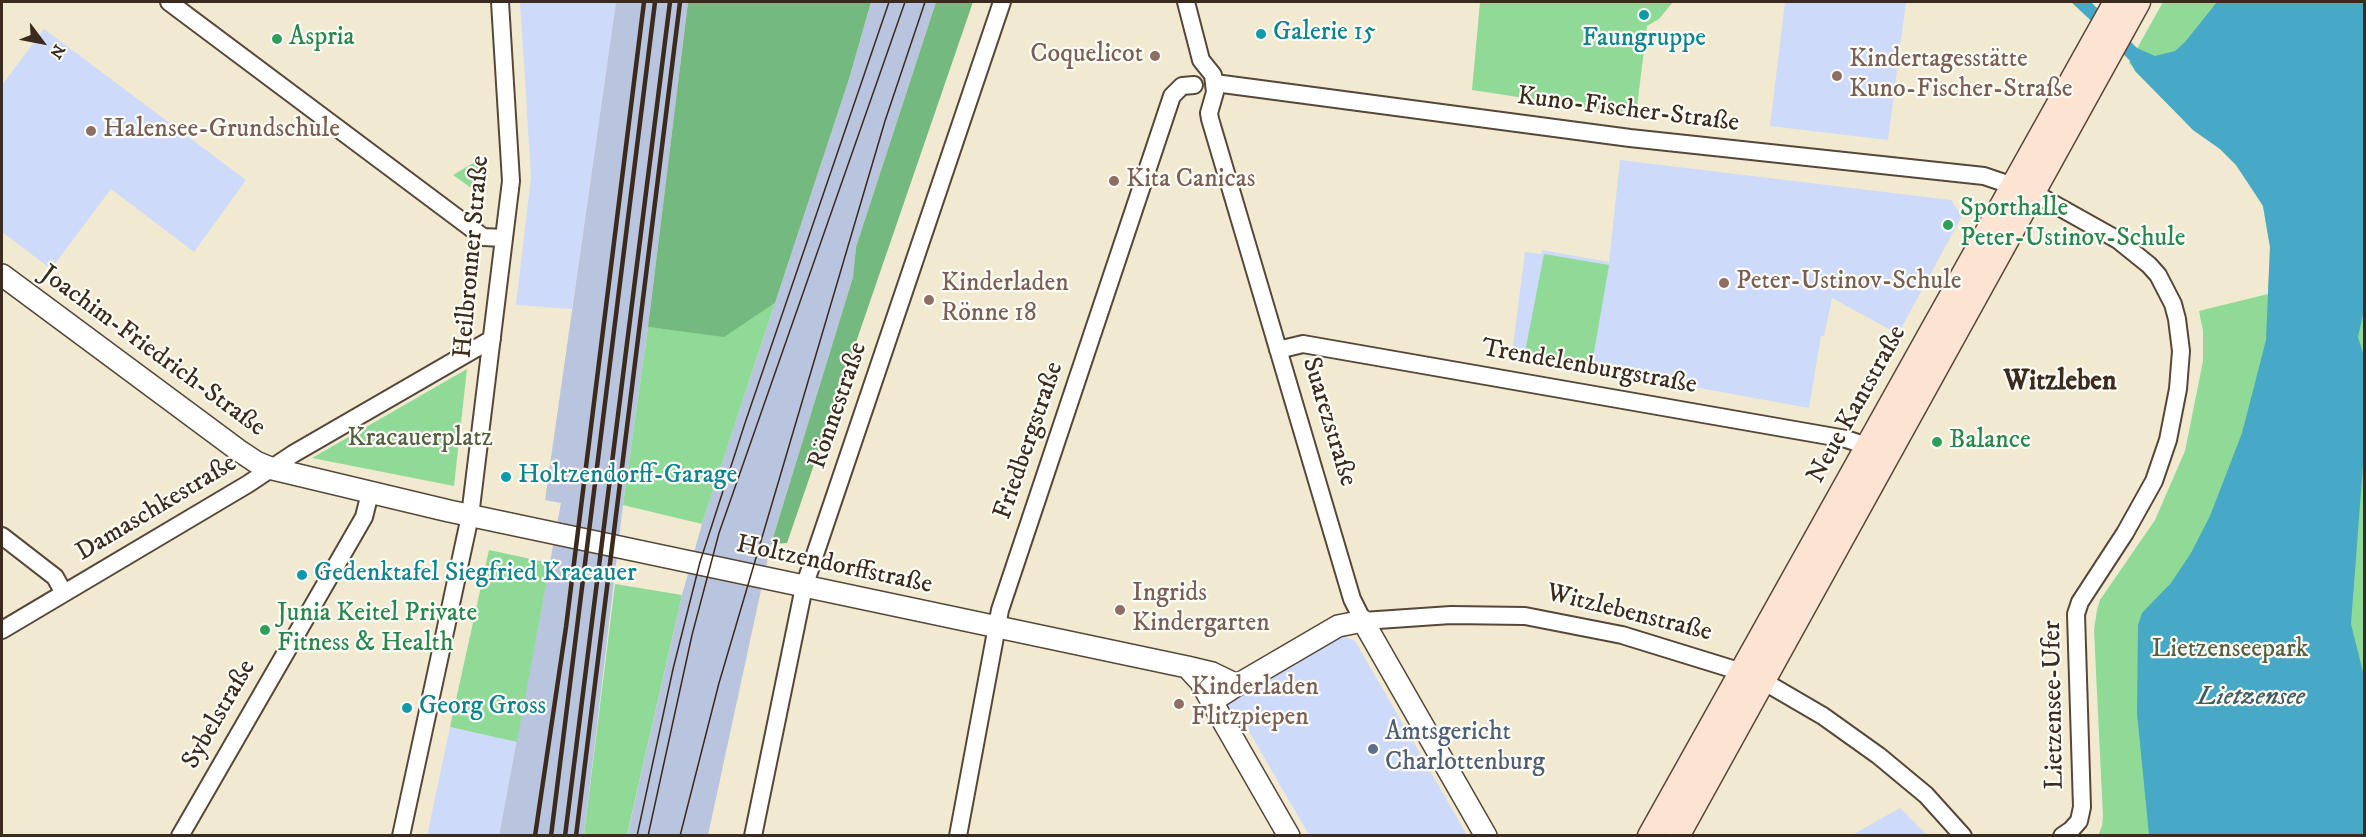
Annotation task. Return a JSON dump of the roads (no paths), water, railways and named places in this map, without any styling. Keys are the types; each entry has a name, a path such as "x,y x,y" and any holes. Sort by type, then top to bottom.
{"main road":[{"name":"Neue Kantstraße","path":"1650,836 1752,676 2108,37 2131,2"},
{"name":"Neue Kantstraße","path":"1677,836 1752,676"}],"street":[{"path":"169,2 483,237 504,238"},
{"name":"Heilbronner Straße","path":"401,836 470,516 511,181 500,2"},
{"name":"Rönnestraße","path":"753,836 804,587 1002,2"},
{"path":"1186,2 1201,60 1210,69 1215,83"},
{"name":"Kuno-Fischer-Straße","path":"1215,83 1630,138 1984,176 2023,190"},
{"name":"Suarezstraße","path":"1215,83 1209,113 1210,120 1352,599 1486,836"},
{"name":"Friedbergstraße","path":"958,836 1000,610 1172,96 1182,86 1194,85"},
{"name":"Lietzensee-Ufer","path":"2023,190 2118,240 2150,265 2158,275 2173,304 2181,351 2174,414 2161,463 2130,524 2080,602 2076,614 2082,807 2079,820 2062,836"},
{"name":"Joachim-Friedrich-Straße","path":"2,275 244,454 273,470"},
{"name":"Damaschkestraße","path":"2,630 273,470 292,454 492,339"},
{"name":"Trendelenburgstraße","path":"1278,350 1302,344 1846,439 1878,450"},
{"path":"273,470 470,516"},
{"name":"Sybelstraße","path":"180,836 364,517 370,493"},
{"name":"Holtzendorffstraße","path":"470,516 1187,667 1212,673 1237,685"},
{"path":"2,536 55,577 64,593"},
{"name":"Witzlebenstraße","path":"1211,702 1338,626 1363,621 1452,615 1526,616 1622,634 1752,676 1823,716 1879,756 1926,795 1963,836"},
{"path":"1187,667 1200,681 1289,836"}],"water":[{"name":"Lietzensee","path":"2071,2 2091,2 2137,48 2155,56 2175,51 2217,2 2364,2 2364,310 2358,337 2364,356 2364,452 2351,624 2364,676 2364,835 2149,835 2137,713 2138,625 2142,613 2171,583 2191,553 2210,516 2242,433 2266,340 2270,247 2263,206 2236,165 2220,149 2193,130 2135,71 2130,61 2101,30"}],"tram line":[{"path":"637,836 673,669 700,562 745,423 889,2"},
{"path":"648,836 692,635 719,533 905,2"},
{"path":"680,836 719,683 885,121 925,2"}],"railway":[{"path":"535,836 566,627 644,2"},
{"path":"551,836 655,2"},
{"path":"565,836 670,2"},
{"path":"576,836 680,2"}],"place":[{"name":"Faungruppe","path":"1644,15"},
{"name":"Galerie 15","path":"1261,34"},
{"name":"Aspria","path":"277,39"},
{"name":"Coquelicot","path":"1155,56"},
{"name":"Kindertagesstätte Kuno-Fischer-Straße","path":"1837,76"},
{"name":"Halensee-Grundschule","path":"91,131"},
{"name":"Kita Canicas","path":"1114,181"},
{"name":"Sporthalle Peter-Ustinov-Schule","path":"1948,225"},
{"name":"Peter-Ustinov-Schule","path":"1724,283"},
{"name":"Kinderladen Rönne 18","path":"929,300"},
{"name":"Balance","path":"1937,442"},
{"name":"Holtzendorff-Garage","path":"506,477"},
{"name":"Gedenktafel Siegfried Kracauer","path":"302,575"},
{"name":"Ingrids Kindergarten","path":"1120,610"},
{"name":"Junia Keitel Private Fitness & Health","path":"265,630"},
{"name":"Kinderladen Flitzpiepen","path":"1179,704"},
{"name":"Georg Gross","path":"407,708"},
{"name":"Amtsgericht Charlottenburg","path":"1373,749"}],"district":[{"name":"Witzleben","path":"2060,383"}],"park label":[{"name":"Kracauerplatz","path":"420,440"},
{"name":"Lietzenseepark","path":"2230,651"}]}
